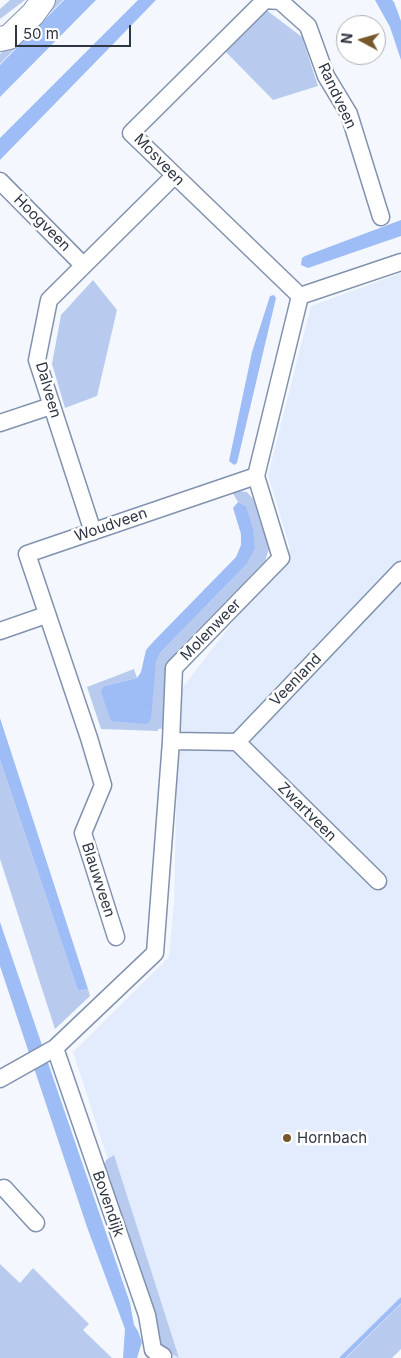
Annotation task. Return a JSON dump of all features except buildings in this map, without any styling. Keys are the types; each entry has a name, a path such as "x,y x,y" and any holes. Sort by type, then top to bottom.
{"main road":[{"path":"0,30 35,0"},
{"path":"0,39 9,37 33,14 43,0"}],"street":[{"name":"Mosveen","path":"265,0 131,133 300,296"},
{"name":"Randveen","path":"265,0 280,1 308,26 326,76 349,114 381,217"},
{"name":"Dalveen","path":"93,532 50,406 37,360 48,300 174,176"},
{"name":"Hoogveen","path":"0,181 83,265"},
{"path":"256,476 300,296 401,262"},
{"path":"0,423 50,406"},
{"name":"Woudveen","path":"89,738 46,616 27,554 256,476"},
{"name":"Molenweer","path":"0,1079 54,1049 155,953 171,741 174,668 281,558 256,476"},
{"name":"Veenland","path":"237,742 401,570"},
{"path":"0,631 46,616"},
{"name":"Blauwveen","path":"89,738 103,785 83,833 116,937"},
{"path":"171,741 237,742"},
{"name":"Zwartveen","path":"237,742 378,881"},
{"name":"Bovendijk","path":"54,1049 147,1315 153,1350 162,1356"},
{"path":"1,1185 36,1223"}],"shaded area":[{"path":"10,0 25,0 0,19 0,9"},
{"path":"53,0 63,0 0,64 0,54"},
{"path":"64,0 96,0 0,97 0,65"},
{"path":"138,0 156,0 0,160 0,138"},
{"path":"375,0 392,0 401,21 401,60 386,20 386,15 383,15"},
{"path":"265,9 302,37 318,86 273,100 224,50"},
{"path":"401,220 401,236 308,268 301,265 302,258 305,256"},
{"path":"401,273 401,1328 370,1358 172,1358 73,1052 169,957 174,903 179,692 290,548 268,475 311,306"},
{"path":"93,280 117,310 97,396 65,408 52,364 61,315"},
{"path":"274,295 276,298 237,463 234,465 229,461 252,352 270,296"},
{"path":"232,492 247,492 253,499 269,549 265,561 178,650 170,662 166,674 164,703 169,706 169,728 158,729 158,731 101,729 87,687 134,669 137,678 104,686 111,721 156,662 161,652 246,565 246,506 238,502"},
{"path":"238,502 246,506 253,529 255,548 246,565 161,652 156,662 151,719 147,724 111,721 101,692 104,686 137,678 141,672 146,650 236,557 241,545 241,534 233,508"},
{"path":"0,718 88,989 78,991 0,760"},
{"path":"0,760 78,991 88,989 90,996 55,1029 0,859"},
{"path":"0,922 130,1303 134,1325 142,1342 137,1358 123,1358 125,1329 87,1227 0,966"},
{"path":"114,1155 179,1358 158,1346 103,1168 106,1160"},
{"path":"0,1264 20,1283 33,1268 89,1324 83,1330 112,1358 0,1358"},
{"path":"401,1304 401,1349 392,1358 346,1358"}],"waterway":[{"path":"342,1358 401,1300"}],"place":[{"name":"Hornbach","path":"287,1138"}]}
